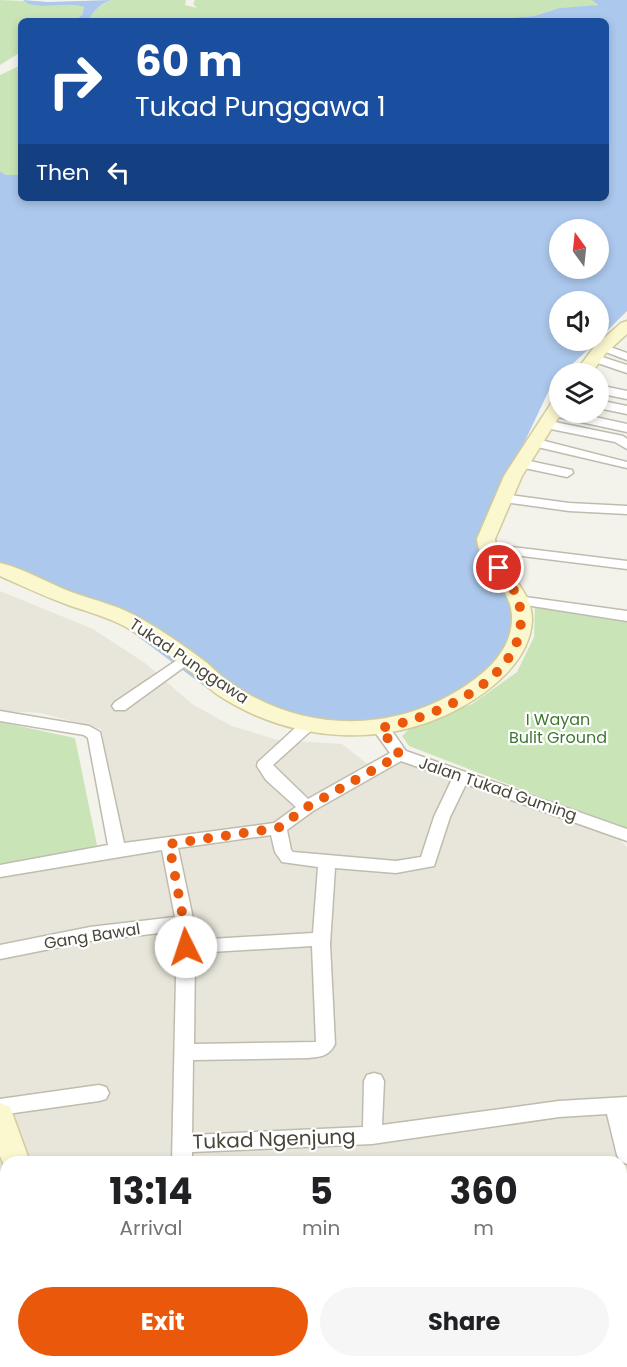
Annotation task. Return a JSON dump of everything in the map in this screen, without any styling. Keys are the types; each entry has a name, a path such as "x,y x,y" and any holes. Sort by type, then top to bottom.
{"street":[{"path":"590,363 597,353 627,326"},
{"path":"597,353 626,363"},
{"path":"609,391 627,395"},
{"path":"609,406 627,410"},
{"path":"549,418 520,463 502,498 486,539 487,548 519,600 627,616"},
{"path":"585,423 624,435"},
{"path":"533,442 625,465"},
{"path":"520,463 567,473"},
{"path":"502,498 569,507 627,510"},
{"path":"487,548 627,565"},
{"name":"Tukad Punggawa","path":"0,569 72,599 126,618 244,701 267,711 310,723 343,728 380,728 403,724 474,691 497,672 513,651 520,626 519,600"},
{"path":"120,706 186,659"},
{"path":"0,716 88,731 95,736 117,850"},
{"path":"307,807 272,776 265,766 266,762 310,723"},
{"name":"Jalan Tukad Guming","path":"380,728 400,755 627,835"},
{"path":"0,871 117,850 278,828 307,807 400,755"},
{"path":"278,828 284,856 296,860 396,867 428,862 442,817 461,777"},
{"name":"Tukad Ngenjung","path":"169,844 184,923 186,947 182,1153 372,1135 464,1120 559,1109 621,1105"},
{"path":"184,1052 321,1049 326,1044 321,939 327,861"},
{"name":"Gang Bawal","path":"0,952 90,934 184,923"},
{"path":"186,947 321,939"},
{"path":"372,1135 374,1081"},
{"path":"0,1107 99,1093"},
{"path":"621,1105 627,1155"},
{"path":"0,1115 14,1156"}],"shaded area":[{"path":"0,591 93,629 145,663 192,704 232,726 278,740 342,744 366,763 410,763 619,839 627,847 627,1156 0,1156 0,872 124,856 101,729 41,713 0,711"}],"green space":[{"path":"0,0 71,3 84,7 82,15 78,18 18,18 18,54 0,65"},
{"path":"111,0 186,0 185,5 197,8 193,4 195,0 592,0 599,3 594,6 559,8 534,16 508,18 90,18 101,6"},
{"path":"18,66 18,175 6,175 0,171 0,75"},
{"name":"I Wayan Bulit Ground","path":"535,604 627,620 627,830 409,746 402,736 412,726 472,704 517,672 534,637"},
{"path":"0,722 75,738 98,850 0,864"}],"water":[{"path":"23,0 47,2 111,0 97,8 90,18 78,18 82,15 84,7 77,5 43,6"},
{"path":"592,0 627,0 627,311 609,329 609,291 549,291 549,351 586,351 574,363 549,363 549,390 477,542 510,592 514,626 501,667 418,713 352,731 252,711 208,689 124,626 0,576 0,171 6,175 18,175 18,201 609,201 609,18 508,18 534,16 559,8 598,5"}],"route":[{"path":"186,947 184,923 169,844 278,828 307,807 400,755 380,728 403,724 474,691 497,672 513,651 520,626 520,605 499,568"}]}
